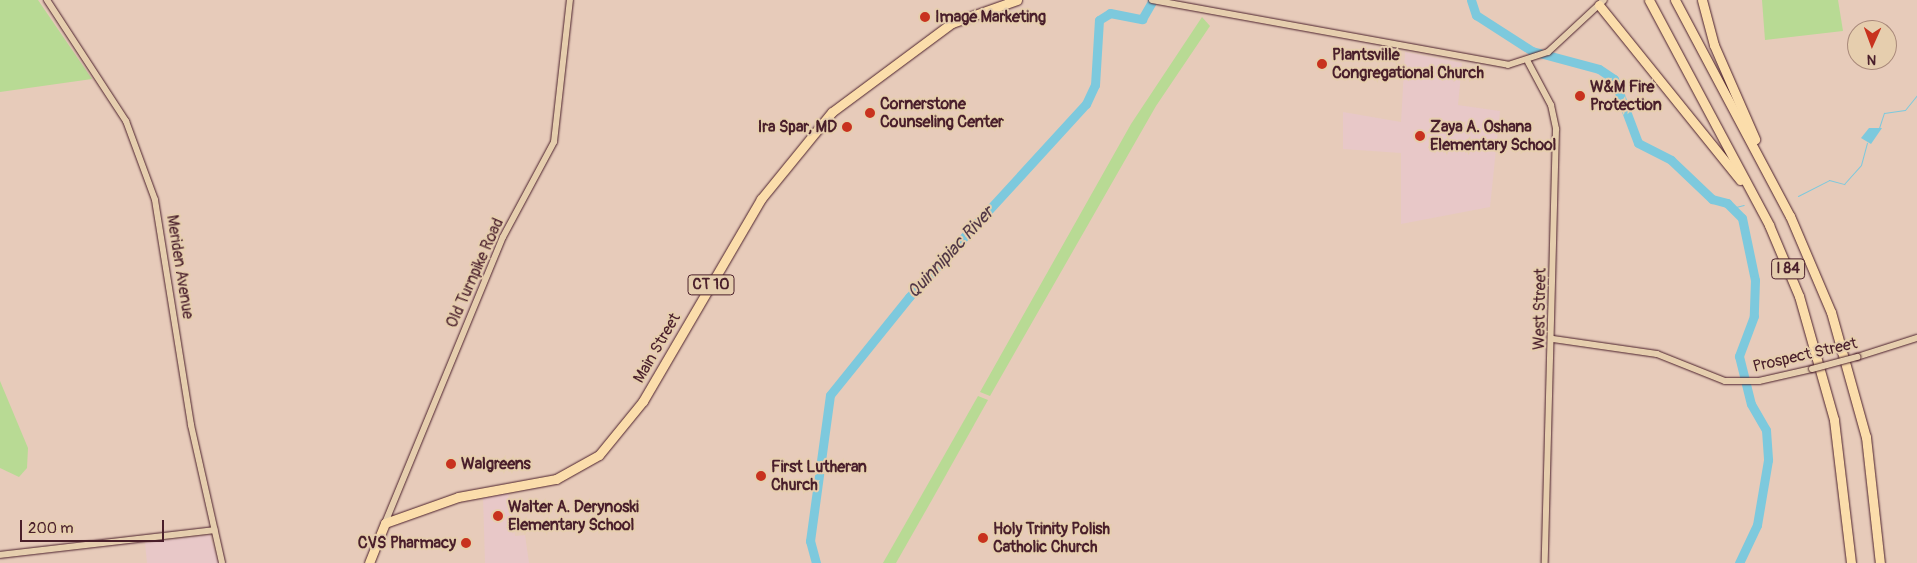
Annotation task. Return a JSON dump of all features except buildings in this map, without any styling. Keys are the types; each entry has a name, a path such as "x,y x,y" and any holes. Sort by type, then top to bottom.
{"highway":[{"name":"Main Street","path":"385,524 458,497 556,479 599,455 643,401 761,199 832,112 952,22 1017,0"},
{"name":"I 84","path":"1649,0 1769,225 1799,296 1828,393 1846,492 1851,563"},
{"name":"I 84","path":"1675,0 1778,193 1819,279 1848,361 1870,463 1880,563"},
{"path":"1702,0 1714,45 1778,193"},
{"path":"1599,2 1723,156 1769,225"},
{"path":"369,563 385,524"}],"main road":[{"name":"Meriden Avenue","path":"47,0 126,121 155,200 191,425 222,563"},
{"name":"Old Turnpike Road","path":"385,524 503,237 554,142 570,0"},
{"path":"1155,1 1497,64 1528,62 1547,53 1599,2"},
{"name":"West Street","path":"1528,62 1555,121 1553,339 1545,563"},
{"name":"Prospect Street","path":"1553,339 1647,352 1705,376 1737,382 1755,382 1857,357 1917,338"},
{"path":"0,555 214,530"}],"shaded area":[{"name":"Zaya A. Oshana Elementary School","path":"1405,52 1462,63 1458,105 1500,111 1490,207 1401,224 1401,153 1343,149 1343,112 1401,122"},
{"name":"Walter A. Derynoski Elementary School","path":"508,493 515,536 525,535 529,563 485,563 483,497"},
{"path":"210,535 218,563 147,563 145,543"}],"green space":[{"path":"0,0 38,0 92,79 0,92"},
{"path":"1762,0 1838,0 1843,31 1765,40"},
{"path":"1202,17 1210,26 1156,106 990,396 980,392 1131,124"},
{"path":"0,381 28,448 27,468 19,477 0,468"},
{"path":"978,396 988,400 933,498 896,563 883,563"}],"water":[{"path":"1869,128 1882,128 1871,144 1861,138"}],"waterway":[{"name":"Quinnipiac River","path":"816,563 810,541 830,395 909,297 1086,104 1095,85 1099,20 1110,13 1142,19 1153,0"},
{"path":"1471,0 1476,15 1532,51 1599,69 1614,79 1638,143 1671,160 1712,199 1727,203 1742,218 1755,280 1754,316 1739,356 1751,404 1766,430 1768,460 1757,525 1739,563"},
{"path":"1879,128 1884,113 1905,110 1917,95"},
{"path":"1798,196 1829,180 1844,184 1861,165 1867,143"},
{"path":"1732,208 1744,205"}],"place":[{"name":"Image Marketing","path":"925,17"},
{"name":"Plantsville Congregational Church","path":"1322,64"},
{"name":"W&M Fire Protection","path":"1580,96"},
{"name":"Cornerstone Counseling Center","path":"870,113"},
{"name":"Ira Spar, MD","path":"847,127"},
{"name":"Zaya A. Oshana Elementary School","path":"1420,136"},
{"name":"Walgreens","path":"451,464"},
{"name":"First Lutheran Church","path":"761,476"},
{"name":"Walter A. Derynoski Elementary School","path":"498,516"},
{"name":"Holy Trinity Polish Catholic Church","path":"983,538"},
{"name":"CVS Pharmacy","path":"466,543"}]}
